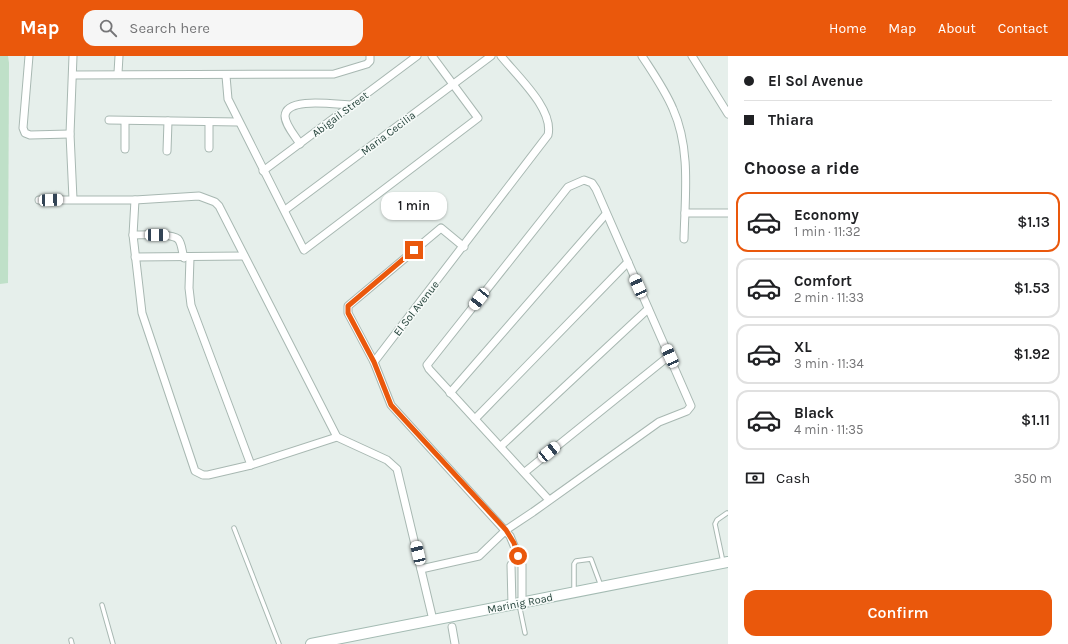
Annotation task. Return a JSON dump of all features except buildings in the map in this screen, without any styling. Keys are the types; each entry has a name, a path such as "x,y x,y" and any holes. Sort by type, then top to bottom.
{"street":[{"path":"28,56 25,133 30,135 70,134"},
{"path":"73,56 70,134 74,199"},
{"path":"118,73 119,56"},
{"path":"73,75 118,73 226,76 334,74 367,64 370,61 370,56"},
{"name":"Abigail Street","path":"263,171 418,56"},
{"path":"226,76 228,99 238,122 285,210 304,250 478,118 432,56"},
{"name":"Maria Cecilia","path":"285,210 491,56"},
{"name":"El Sol Avenue","path":"374,362 548,136 550,129 544,108 501,56"},
{"path":"642,56 664,90 680,128 685,152 686,171 684,239"},
{"path":"692,56 728,114"},
{"path":"300,144 286,121 285,115 288,109 294,105 303,103 352,105"},
{"path":"109,120 238,122"},
{"path":"125,121 125,149"},
{"path":"167,151 168,121"},
{"path":"209,122 209,148"},
{"path":"421,569 480,556 506,530 549,500 659,422 687,411 691,406 592,183 584,180 568,187 427,365 450,393 501,446 549,500"},
{"path":"39,200 135,200 199,196 215,202 219,206 337,437 387,460 397,469 433,620"},
{"path":"135,200 133,235 142,313 193,467 198,474 203,475 251,465 337,437"},
{"path":"685,213 728,213"},
{"path":"450,393 606,214"},
{"path":"464,247 441,228 348,306 348,313 374,362 391,405 506,530 514,543 522,565 522,579 518,603"},
{"path":"133,235 168,236 175,238 180,244 187,258 188,288 191,305 251,465"},
{"path":"135,257 187,258 244,256"},
{"path":"475,419 628,262"},
{"path":"501,446 648,308"},
{"path":"525,472 670,356"},
{"path":"518,556 511,564 512,579 518,603"},
{"name":"Marinig Road","path":"311,644 726,562"},
{"path":"452,626 455,644"}],"lane":[{"path":"726,562 715,524 717,520 727,513"},
{"path":"234,528 279,644"},
{"path":"574,592 574,564 576,561 591,559 601,587"},
{"path":"512,579 522,579"},
{"path":"518,603 525,634"},
{"path":"102,605 113,644"}],"green space":[{"path":"0,56 8,56 9,63 8,283 0,284"}],"route":[{"path":"414,250 348,306 348,313 374,362 391,405 506,530 516,547 518,556"}]}
